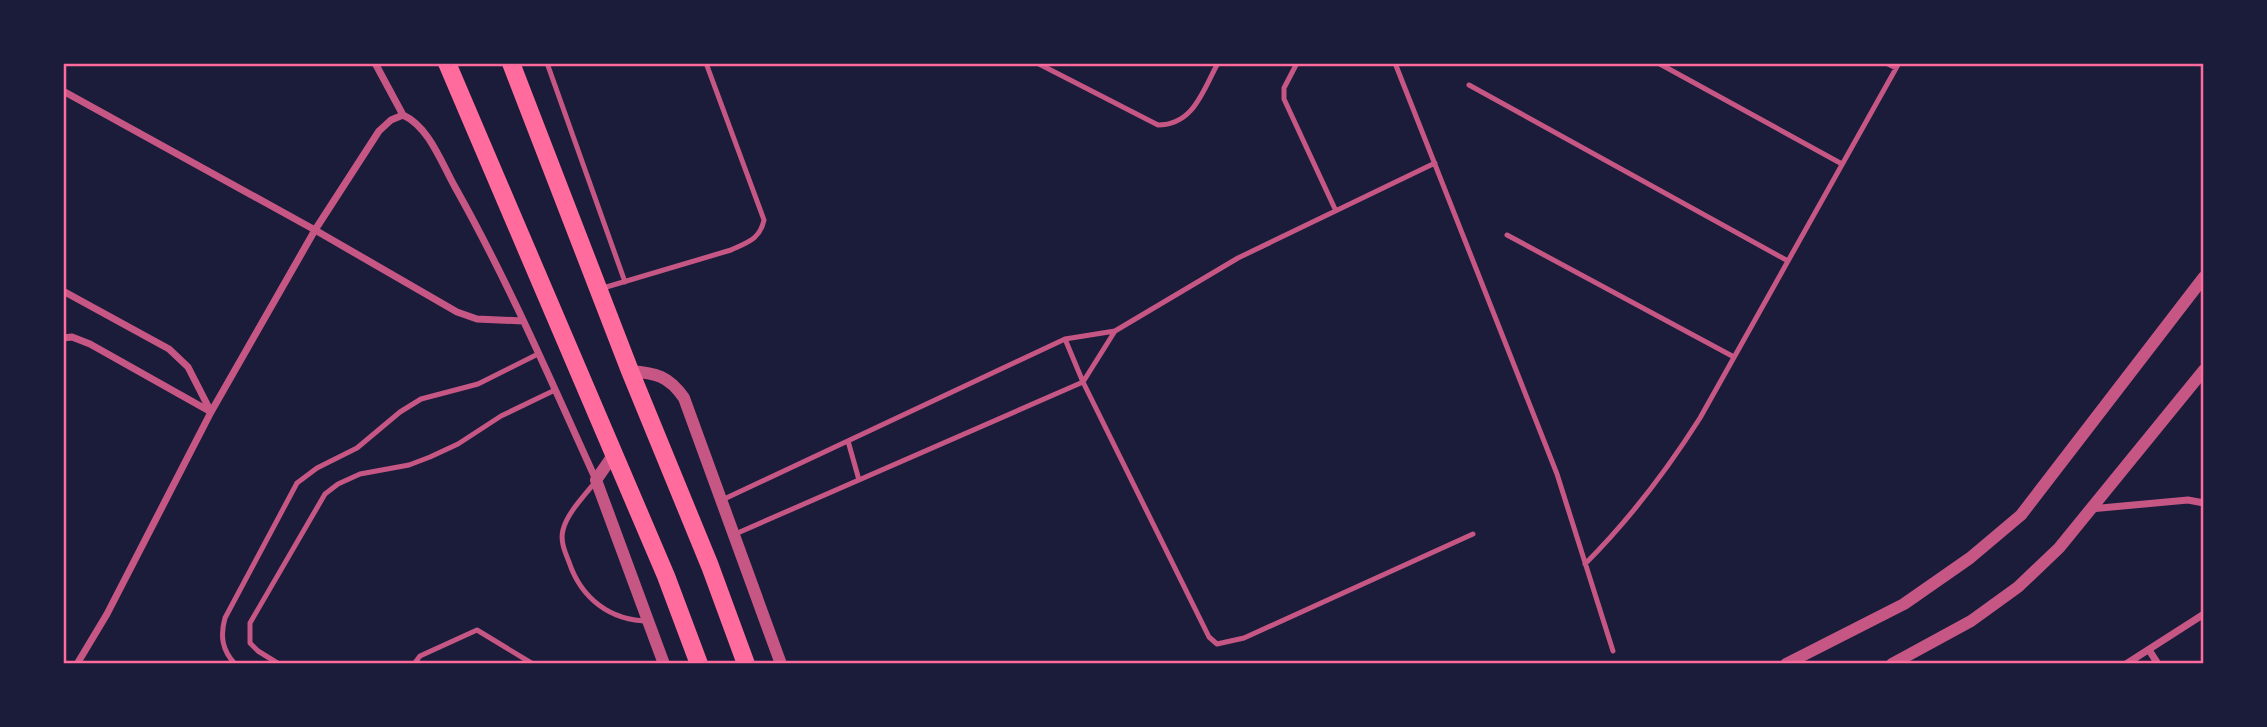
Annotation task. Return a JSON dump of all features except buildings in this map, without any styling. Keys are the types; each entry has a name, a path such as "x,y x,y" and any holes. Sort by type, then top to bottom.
{"highway":[{"path":"447,63 666,576 699,664"},
{"path":"512,63 746,664"}],"street":[{"path":"375,63 403,115 414,120 430,141 487,244 596,480 664,664"},
{"path":"63,91 457,312 477,318 523,321"},
{"path":"77,664 107,614 211,412 315,230 379,131 391,120 403,115"},
{"path":"1786,664 1904,604 1970,558 2021,514 2204,277"},
{"path":"63,292 169,349 188,367 211,412"},
{"path":"63,338 72,337 90,344 211,412"},
{"path":"1895,663 1970,621 2018,587 2059,548 2204,370"},
{"path":"630,371 651,373 675,385 684,398 781,664"},
{"path":"596,480 614,454"},
{"path":"2090,509 2188,500 2204,503"},
{"path":"2126,664 2204,614"},
{"path":"2149,650 2158,664"}],"lane":[{"path":"547,63 625,282"},
{"path":"600,289 731,250 761,232 764,220 706,63"},
{"path":"1037,63 1158,125 1170,125 1183,120 1193,110 1218,63"},
{"path":"1297,63 1284,88 1284,99 1335,209"},
{"path":"1395,63 1557,474 1613,651"},
{"path":"1658,63 1842,164"},
{"path":"1585,564 1637,506 1681,447 1897,66 1886,63"},
{"path":"1469,85 1788,261"},
{"path":"720,500 1065,339 1115,331 1238,258 1435,163"},
{"path":"1507,235 1734,357"},
{"path":"733,535 1083,382 1115,331"},
{"path":"1065,339 1083,382 1209,637 1217,643 1244,638 1473,534"},
{"path":"235,664 226,654 223,644 221,631 225,618 291,491 303,477 357,448 400,412 421,399 478,384 538,354"},
{"path":"279,664 250,643 250,623 325,494 350,477 409,465 430,457 458,444 501,416 555,390"},
{"path":"848,441 859,480"},
{"path":"596,480 563,530 563,546 574,577 600,608 621,618 649,621"},
{"path":"414,664 420,656 477,630 533,664"}]}
